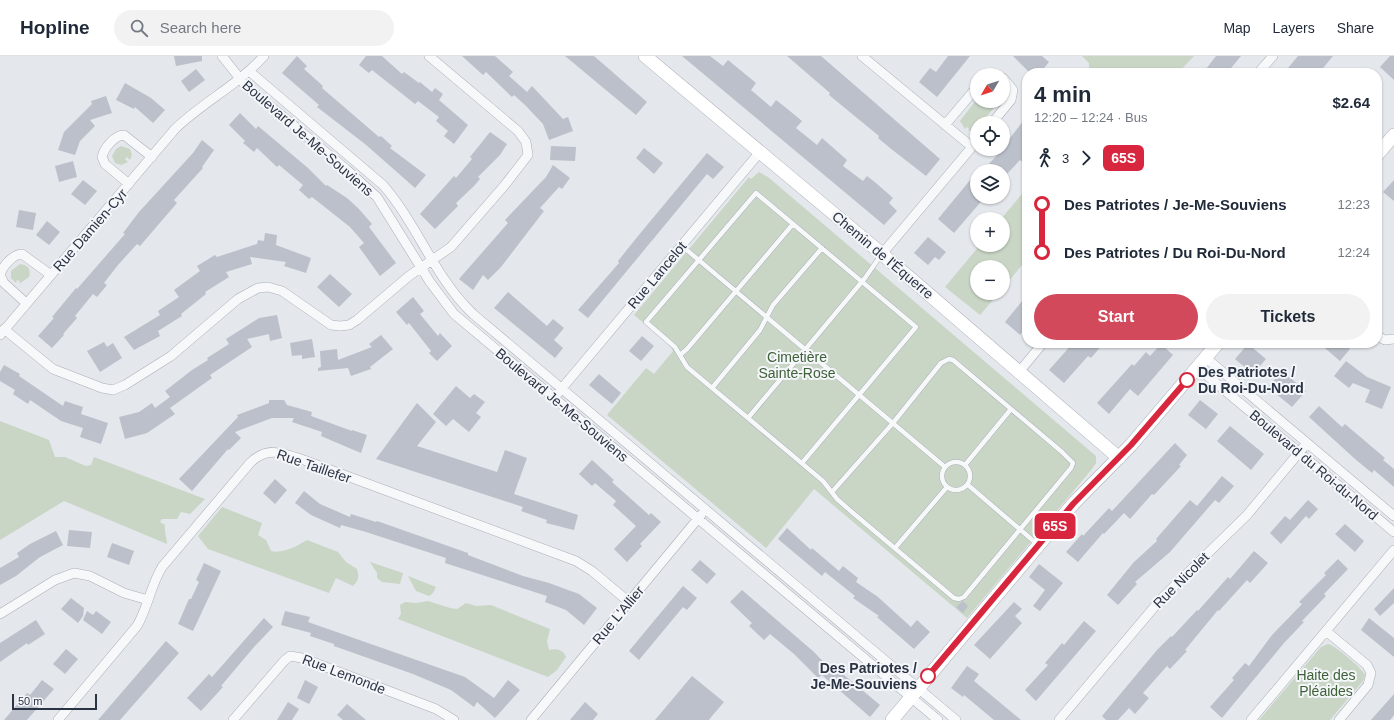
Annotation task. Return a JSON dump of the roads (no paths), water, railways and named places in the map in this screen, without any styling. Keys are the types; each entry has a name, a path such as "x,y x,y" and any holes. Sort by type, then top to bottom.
{"street":[{"name":"Boulevard Je-Me-Souviens","path":"222,56 239,79 371,191 385,208 439,296 454,314 698,519 915,693 956,720"},
{"name":"Rue Damien-Cyr","path":"2,332 188,117 249,71 264,56"},
{"path":"2,332 58,372 102,388 113,390 125,385 177,352 238,299 253,290 268,287 282,291 325,322 336,326 344,326 357,320 421,268 447,252 524,163 528,151 526,142 518,130 429,56"},
{"name":"Chemin de l'Équerre","path":"645,56 882,254 1119,458"},
{"path":"862,56 945,125 970,141"},
{"path":"1262,68 1273,56"},
{"name":"Boulevard Je-Me-Souviens","path":"249,71 383,185 396,203 449,288 464,305 705,509 915,693 938,720"},
{"path":"1010,86 1013,90 1013,96 1010,100"},
{"path":"945,125 970,95"},
{"path":"997,116 1004,108"},
{"name":"Rue Damien-Cyr","path":"129,184 106,164 102,157 103,151 117,137 124,135 152,157"},
{"path":"1382,149 1394,135"},
{"path":"882,254 970,149"},
{"name":"Rue Lancelot","path":"554,398 760,152"},
{"name":"Rue Damien-Cyr","path":"26,303 2,281 0,275 3,268 15,256 22,254 51,275"},
{"path":"1382,338 1385,340 1394,339"},
{"path":"1019,372 1039,348"},
{"path":"892,720 1080,496 1119,458 1214,348"},
{"name":"Boulevard du Roi-du-Nord","path":"1202,363 1308,443 1394,516"},
{"name":"Boulevard du Roi-du-Nord","path":"1202,363 1300,453 1394,532"},
{"name":"Rue Nicolet","path":"1059,720 1161,598 1247,515 1308,443"},
{"name":"Rue Taillefer","path":"58,720 133,631 143,615 152,586 162,567 245,468 260,454 273,451 301,459 576,561 592,571 629,602"},
{"name":"Rue L'Allier","path":"531,720 705,509"},
{"path":"1251,720 1394,550"},
{"path":"0,614 55,580 74,573 90,576 124,593 148,600"},
{"path":"1326,631 1367,666 1371,674 1371,680 1368,685 1339,720"},
{"name":"Rue Lemonde","path":"233,720 284,661 294,656 432,707 454,720"}],"lane":[{"path":"802,463 916,327 756,192 646,322 675,347 687,367 823,481 832,492 853,513 954,598 959,600 964,597 1021,530 1073,465 1067,456 953,360 949,359 941,363 893,423 832,492"},
{"path":"680,355 687,349 793,224"},
{"path":"682,246 945,467"},
{"path":"712,388 760,330 773,305 822,248"},
{"path":"748,418 876,266 882,254"},
{"path":"965,465 1011,409"},
{"path":"956,462 965,465 970,475 968,485 959,490 947,487 942,477 945,467 956,462"},
{"path":"968,485 1038,545"},
{"path":"895,548 947,487"}],"place":[{"name":"Des Patriotes / Du Roi-Du-Nord","path":"1187,380"},
{"name":"Des Patriotes / Je-Me-Souviens","path":"928,676"}],"park label":[{"name":"Cimetière Sainte-Rose","path":"797,366"},
{"name":"Haite des Pléaides","path":"1326,684"}]}
